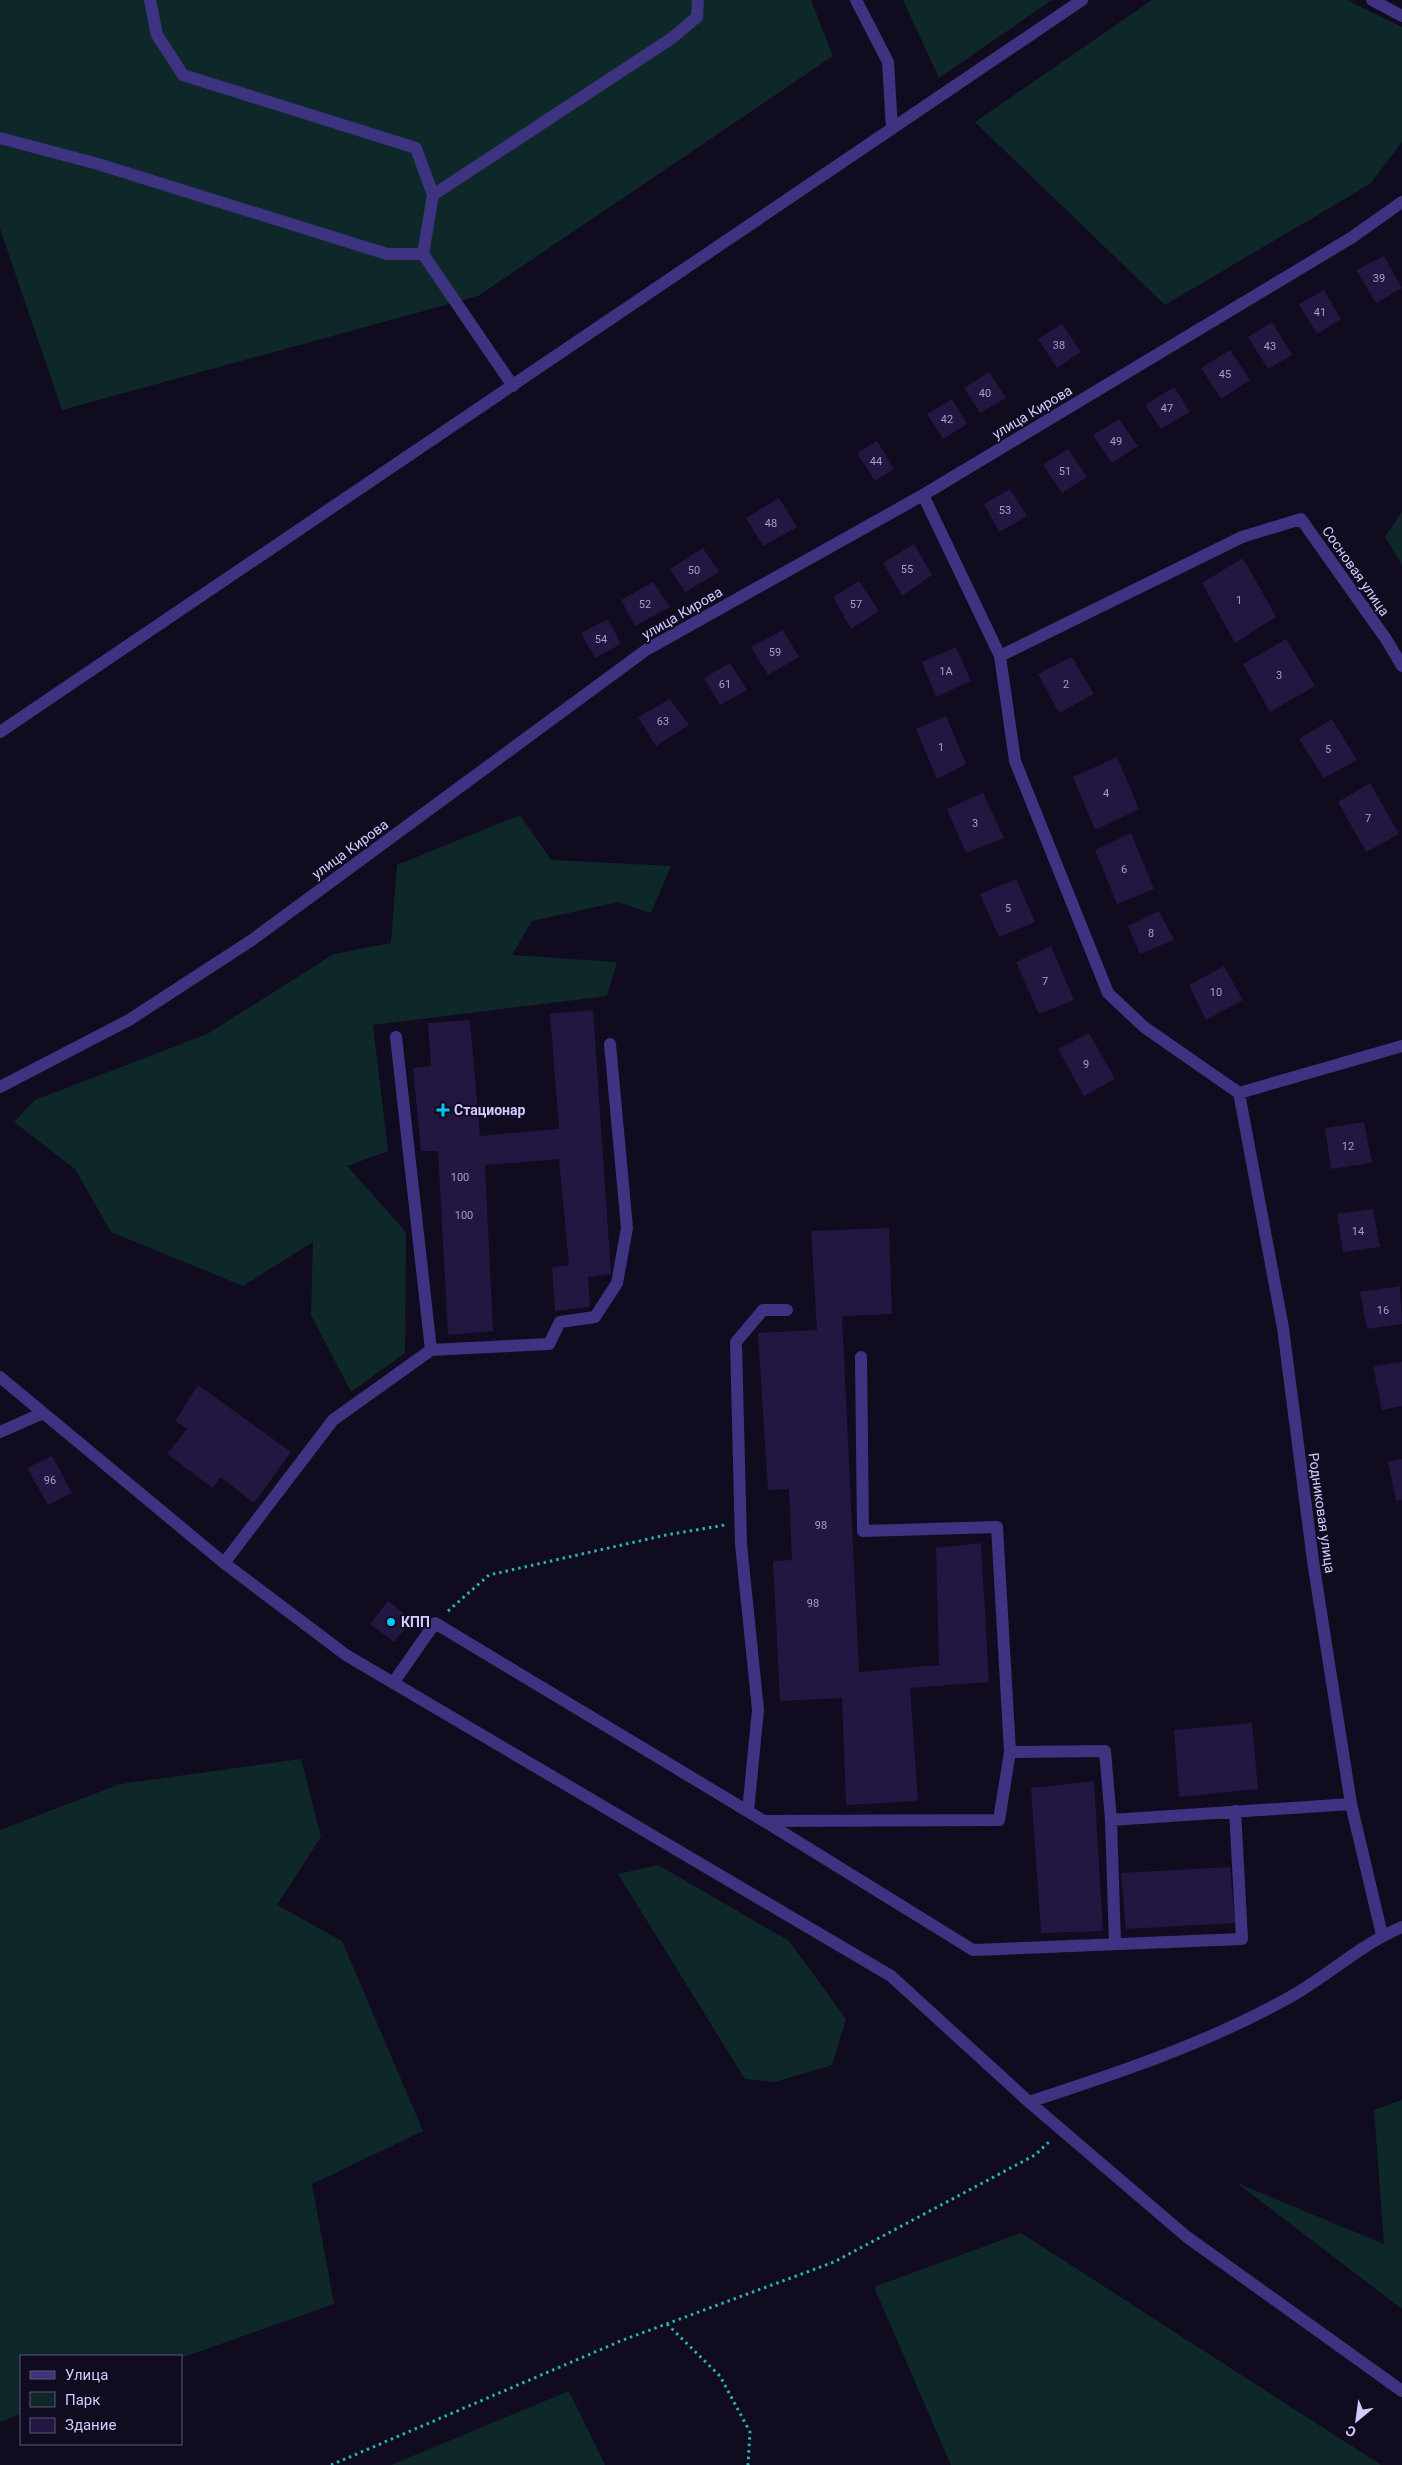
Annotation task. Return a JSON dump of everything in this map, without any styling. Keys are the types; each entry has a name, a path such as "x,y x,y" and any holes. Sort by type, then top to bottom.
{"street":[{"path":"150,0 157,35 183,75 416,148 433,195 423,254 513,386"},
{"path":"433,195 672,38 697,17 698,0"},
{"path":"856,0 888,62 892,129"},
{"path":"0,732 1082,0"},
{"path":"1372,0 1402,16"},
{"path":"0,138 98,164 387,254 423,254"},
{"name":"улица Кирова","path":"0,1087 129,1020 252,940 646,650 923,495 1351,238 1402,202"},
{"path":"923,495 1000,656 1015,762 1108,993 1144,1027 1239,1093 1402,1046"},
{"name":"Сосновая улица","path":"1000,656 1242,537 1301,519 1386,639 1402,666"},
{"path":"396,1037 431,1350"},
{"path":"224,1563 333,1420 431,1350 549,1344 560,1322 596,1317 617,1282 627,1228 610,1044"},
{"name":"Родниковая улица","path":"1239,1093 1283,1328 1313,1561 1351,1804 1382,1935"},
{"path":"748,1811 758,1710 740,1522 736,1342 763,1310 787,1310"},
{"path":"764,1821 999,1820 1010,1752 997,1527 864,1531 861,1357"},
{"path":"0,1377 224,1563 346,1656 891,1976 1029,2102 1187,2237 1402,2390"},
{"path":"0,1432 43,1413"},
{"path":"393,1683 434,1623 748,1811 973,1950 1242,1939 1235,1811"},
{"path":"1010,1752 1104,1751 1111,1820 1115,1944"},
{"path":"1111,1820 1351,1804"},
{"path":"1029,2102 1215,2035 1291,1997 1382,1935 1402,1927"}],"path":[{"path":"434,1623 489,1575 666,1535 740,1522"},
{"path":"331,2465 622,2340 834,2262 1035,2155 1062,2130"},
{"path":"667,2324 720,2376 750,2432 748,2465"}],"green space":[{"path":"0,0 811,0 833,56 478,296 62,410 0,229"},
{"path":"903,0 1052,0 939,78"},
{"path":"1152,0 1347,0 1402,27 1402,142 1370,184 1165,305 975,122"},
{"path":"1402,512 1402,565 1385,537"},
{"path":"520,815 551,860 671,866 651,913 618,902 532,921 512,955 617,962 607,996 373,1025 388,1151 347,1166 406,1232 405,1353 351,1392 311,1315 313,1242 243,1286 111,1232 75,1169 14,1122 35,1100 207,1034 334,954 391,943 397,865"},
{"path":"301,1759 321,1837 277,1905 342,1941 423,2131 312,2184 334,2304 182,2358 182,2355 20,2355 20,2414 0,2422 0,1830 120,1784"},
{"path":"658,1865 789,1941 846,2019 832,2065 775,2082 745,2079 618,1874"},
{"path":"1402,2100 1402,2309 1237,2183 1384,2244 1374,2110"},
{"path":"1021,2233 1381,2465 951,2465 874,2287"},
{"path":"569,2391 605,2465 391,2465"}],"building":[{"path":"1384,256 1402,288 1376,303 1356,270"},
{"path":"1324,290 1341,319 1317,334 1299,304"},
{"path":"1272,322 1292,355 1268,369 1248,337"},
{"path":"1062,324 1081,352 1057,368 1038,339"},
{"path":"1230,350 1250,380 1221,399 1201,368"},
{"path":"989,372 1006,398 980,413 964,388"},
{"path":"1174,387 1190,412 1161,429 1145,405"},
{"path":"952,399 967,424 943,439 927,414"},
{"path":"1119,419 1138,446 1112,463 1093,435"},
{"path":"877,441 894,469 875,481 857,453"},
{"path":"1068,449 1087,477 1062,493 1043,465"},
{"path":"1010,489 1027,516 999,532 984,504"},
{"path":"779,498 797,527 763,546 746,518"},
{"path":"914,544 932,575 902,596 883,563"},
{"path":"703,548 719,572 685,592 670,569"},
{"path":"1243,558 1276,617 1235,643 1202,583"},
{"path":"859,581 879,611 851,629 833,597"},
{"path":"653,582 670,607 635,626 621,600"},
{"path":"608,619 621,644 595,658 581,633"},
{"path":"783,630 799,657 768,675 751,647"},
{"path":"1286,639 1315,686 1270,712 1243,664"},
{"path":"956,647 971,681 936,697 922,662"},
{"path":"1072,657 1094,694 1059,713 1038,674"},
{"path":"730,663 747,690 720,705 704,678"},
{"path":"670,699 689,725 656,746 638,717"},
{"path":"946,716 966,764 937,779 916,729"},
{"path":"1332,719 1357,760 1324,778 1299,739"},
{"path":"1117,757 1139,809 1095,830 1073,777"},
{"path":"1370,783 1399,834 1366,852 1338,802"},
{"path":"983,793 1004,838 966,853 947,809"},
{"path":"1131,833 1154,889 1117,904 1095,850"},
{"path":"1016,879 1035,922 999,937 980,894"},
{"path":"1159,911 1174,940 1140,954 1128,926"},
{"path":"1051,946 1074,1000 1039,1014 1016,962"},
{"path":"1224,966 1243,1000 1206,1020 1189,985"},
{"path":"593,1010 611,1274 588,1277 590,1307 555,1311 552,1267 569,1265 559,1159 485,1165 493,1331 448,1335 438,1151 421,1151 413,1068 431,1066 428,1023 470,1020 480,1136 559,1129 550,1014"},
{"path":"1089,1033 1115,1079 1084,1096 1058,1049"},
{"path":"1364,1122 1372,1163 1331,1169 1325,1128"},
{"path":"1373,1209 1380,1247 1343,1252 1337,1214"},
{"path":"889,1228 892,1314 842,1316 859,1672 939,1665 936,1548 981,1543 989,1682 910,1688 918,1801 846,1805 842,1698 780,1701 773,1561 792,1560 789,1489 768,1490 758,1333 817,1330 811,1231"},
{"path":"1400,1286 1402,1324 1367,1329 1360,1292"},
{"path":"1402,1362 1402,1406 1382,1410 1373,1366"},
{"path":"198,1385 291,1452 254,1503 220,1477 213,1488 167,1454 187,1429 175,1421"},
{"path":"52,1456 72,1493 48,1505 27,1468"},
{"path":"1402,1459 1402,1500 1396,1501 1388,1461"},
{"name":"КПП","path":"388,1601 412,1620 394,1642 370,1624"},
{"path":"1252,1723 1258,1789 1179,1797 1174,1730"},
{"path":"1094,1781 1103,1931 1041,1933 1031,1788"},
{"path":"1230,1867 1235,1923 1126,1929 1121,1873"}],"place":[{"name":"Стационар","path":"443,1110"},
{"name":"КПП","path":"391,1622"}]}
